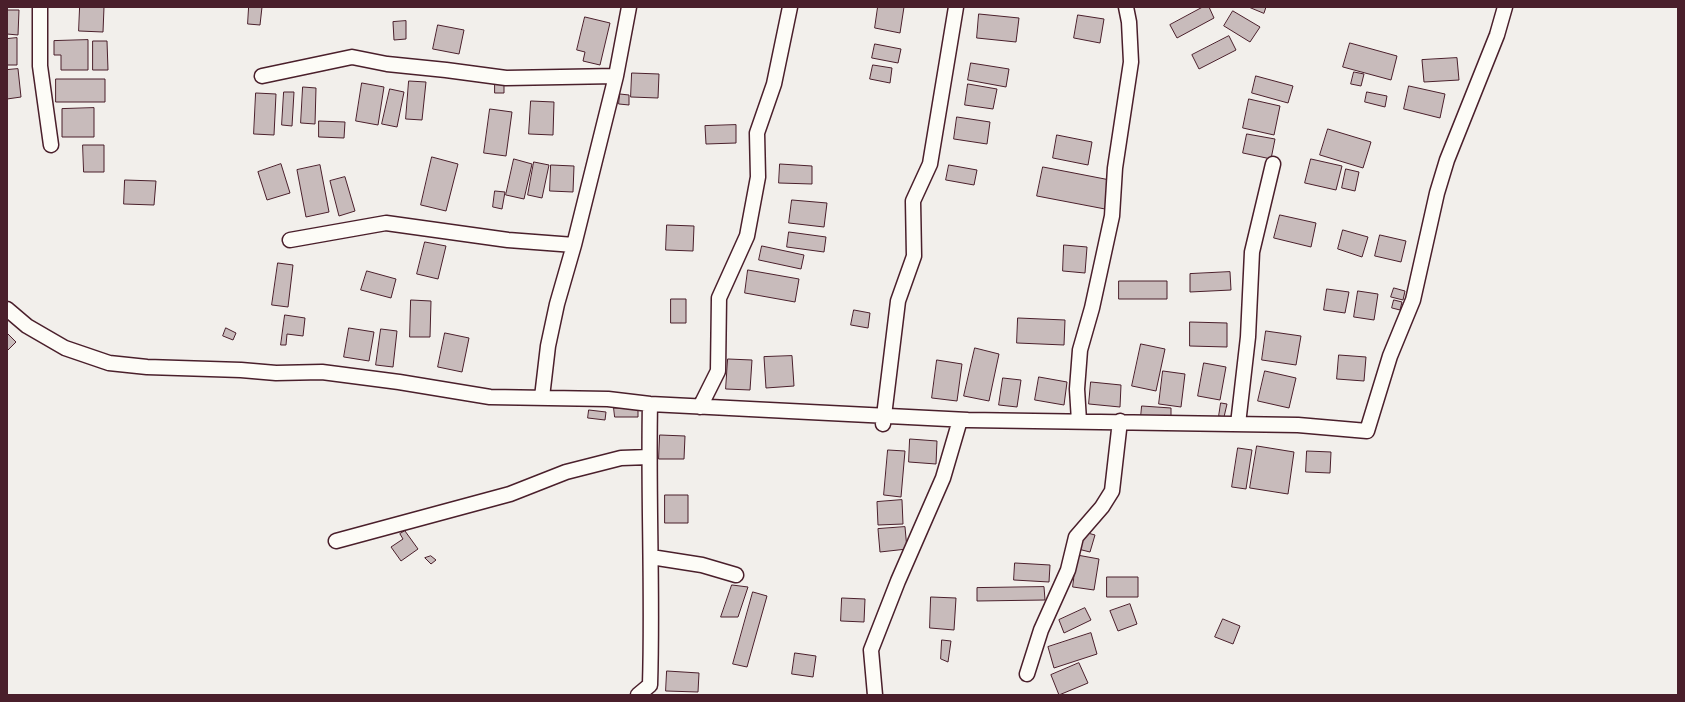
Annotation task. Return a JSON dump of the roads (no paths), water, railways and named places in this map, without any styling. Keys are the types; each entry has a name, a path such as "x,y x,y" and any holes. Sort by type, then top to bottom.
{"street":[{"path":"40,7 40,66 51,145"},
{"path":"542,397 548,346 557,304 574,246 616,76 629,7"},
{"path":"700,407 718,371 719,298 747,236 758,178 757,132 774,84 790,7"},
{"path":"883,421 898,301 914,256 913,202 930,164 956,7"},
{"path":"1079,421 1077,389 1080,350 1092,308 1112,216 1115,168 1131,62 1129,22 1126,7"},
{"path":"7,309 27,326 65,348 108,363 148,367 241,370 276,373 322,372 399,382 490,397 608,398 650,404 883,421 1079,421 1298,425 1367,431 1390,356 1413,300 1437,193 1447,160 1497,35 1505,7"},
{"path":"262,76 352,57 387,64 506,78 616,76"},
{"path":"1238,424 1248,337 1252,252 1273,164"},
{"path":"290,240 386,223 508,240 574,246"},
{"path":"638,695 650,685 652,621 649,457 650,404"},
{"path":"875,695 871,650 898,581 943,478 960,420"},
{"path":"1027,674 1041,630 1068,570 1076,538 1102,507 1112,491 1120,422"},
{"path":"336,541 510,494 566,472 621,458 649,457"},
{"path":"651,557 702,565 736,575"}]}
